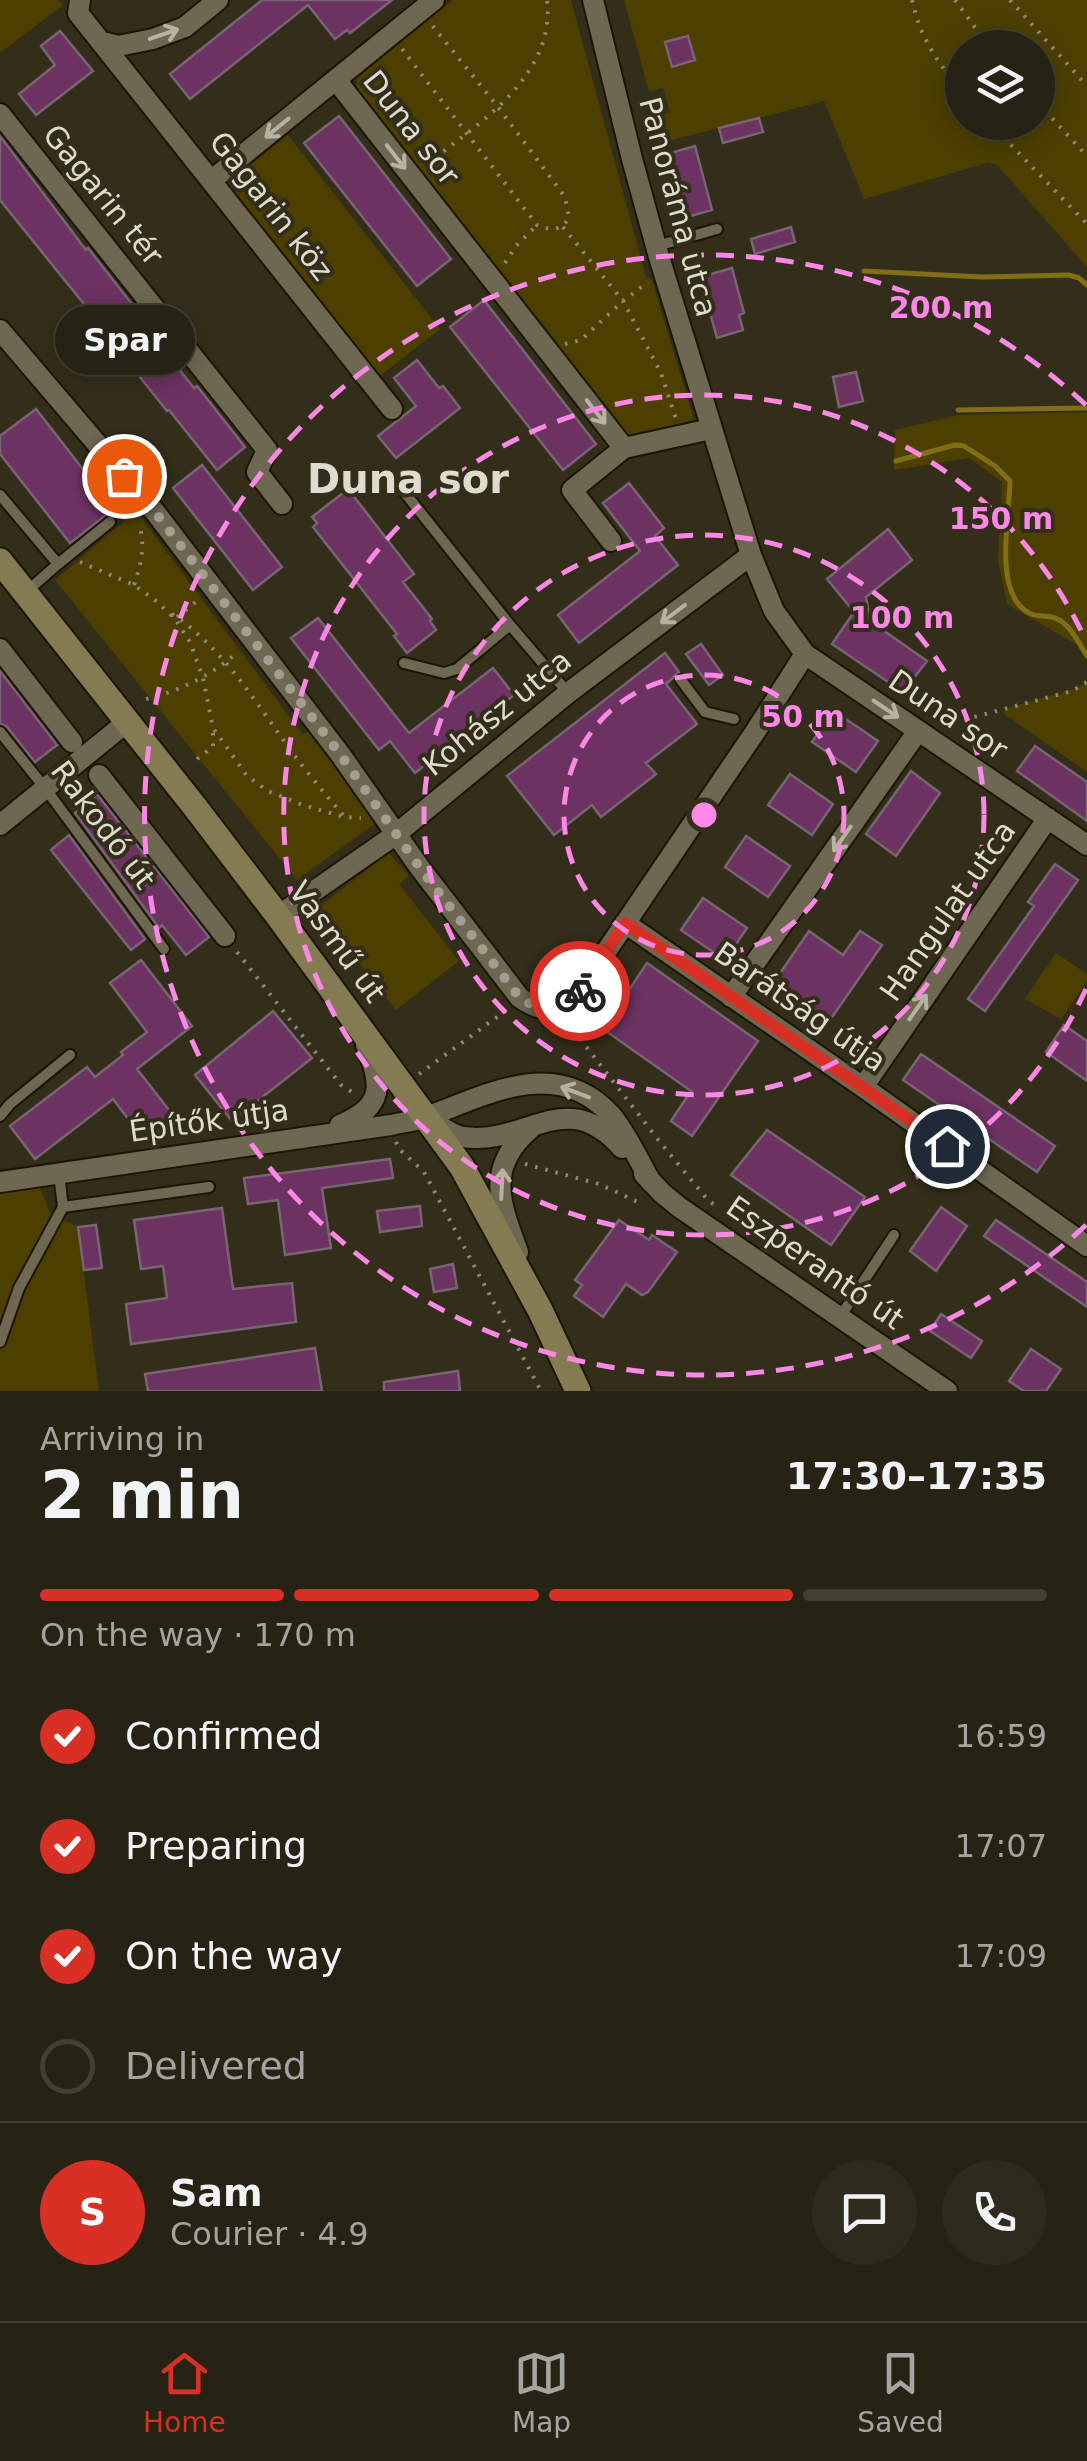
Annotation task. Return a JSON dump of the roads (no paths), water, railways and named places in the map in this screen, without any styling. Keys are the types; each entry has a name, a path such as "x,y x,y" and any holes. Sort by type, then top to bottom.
{"street":[{"name":"Gagarin köz","path":"80,0 78,14 392,408"},
{"path":"102,42 118,46 153,39 185,27 218,0"},
{"name":"Panoráma utca","path":"593,0 632,159 711,429"},
{"path":"212,180 431,10"},
{"name":"Duna sor","path":"336,80 624,448"},
{"name":"Gagarin tér","path":"0,114 268,450 257,472 282,504"},
{"path":"0,330 147,502 520,998 535,1008 553,1010 578,993 805,654"},
{"path":"611,540 572,490 624,448 711,429"},
{"name":"Duna sor","path":"711,429 751,556 774,612 805,654 926,729 1087,846"},
{"name":"Kohász utca","path":"278,916 396,834 568,692 751,556"},
{"name":"Vasmű út","path":"0,561 196,807 462,1166 540,1310 578,1391"},
{"path":"0,649 72,742"},
{"path":"0,825 126,722"},
{"path":"731,996 926,729"},
{"path":"99,776 225,936"},
{"name":"Hangulat utca","path":"863,1087 1048,818"},
{"name":"Barátság útja","path":"625,923 1081,1241"},
{"path":"316,1136 359,1117 378,1088 360,1029"},
{"name":"Eszperantó út","path":"426,1118 503,1088 552,1083 588,1095 612,1116 651,1182"},
{"name":"Eszperantó út","path":"426,1118 458,1136 485,1138 552,1119 581,1119 596,1124 679,1207 947,1391"},
{"name":"Építők útja","path":"0,1182 426,1118"},
{"path":"533,1126 515,1142 504,1161 499,1184 502,1206 540,1310"},
{"path":"1081,1241 1087,1218"}],"lane":[{"path":"656,246 717,230"},
{"path":"405,493 568,692"},
{"path":"0,495 58,564"},
{"path":"26,592 110,522"},
{"path":"404,663 444,674 457,670 510,625"},
{"path":"681,680 705,712 734,718"},
{"name":"Rakodó út","path":"0,732 164,949"},
{"path":"0,1116 70,1055"},
{"path":"0,1342 19,1288 63,1207 59,1174"},
{"path":"63,1207 208,1187"},
{"path":"840,1317 894,1235"}],"waterway":[{"path":"864,271 982,277 1069,275 1087,285"},
{"path":"958,410 1087,408"},
{"path":"896,461 964,446 1010,481 1006,552 1010,589 1029,613 1063,623 1087,656"}],"place":[{"name":"Spar","path":"124,476"}],"district":[{"name":"Duna sor","path":"408,479"}]}
